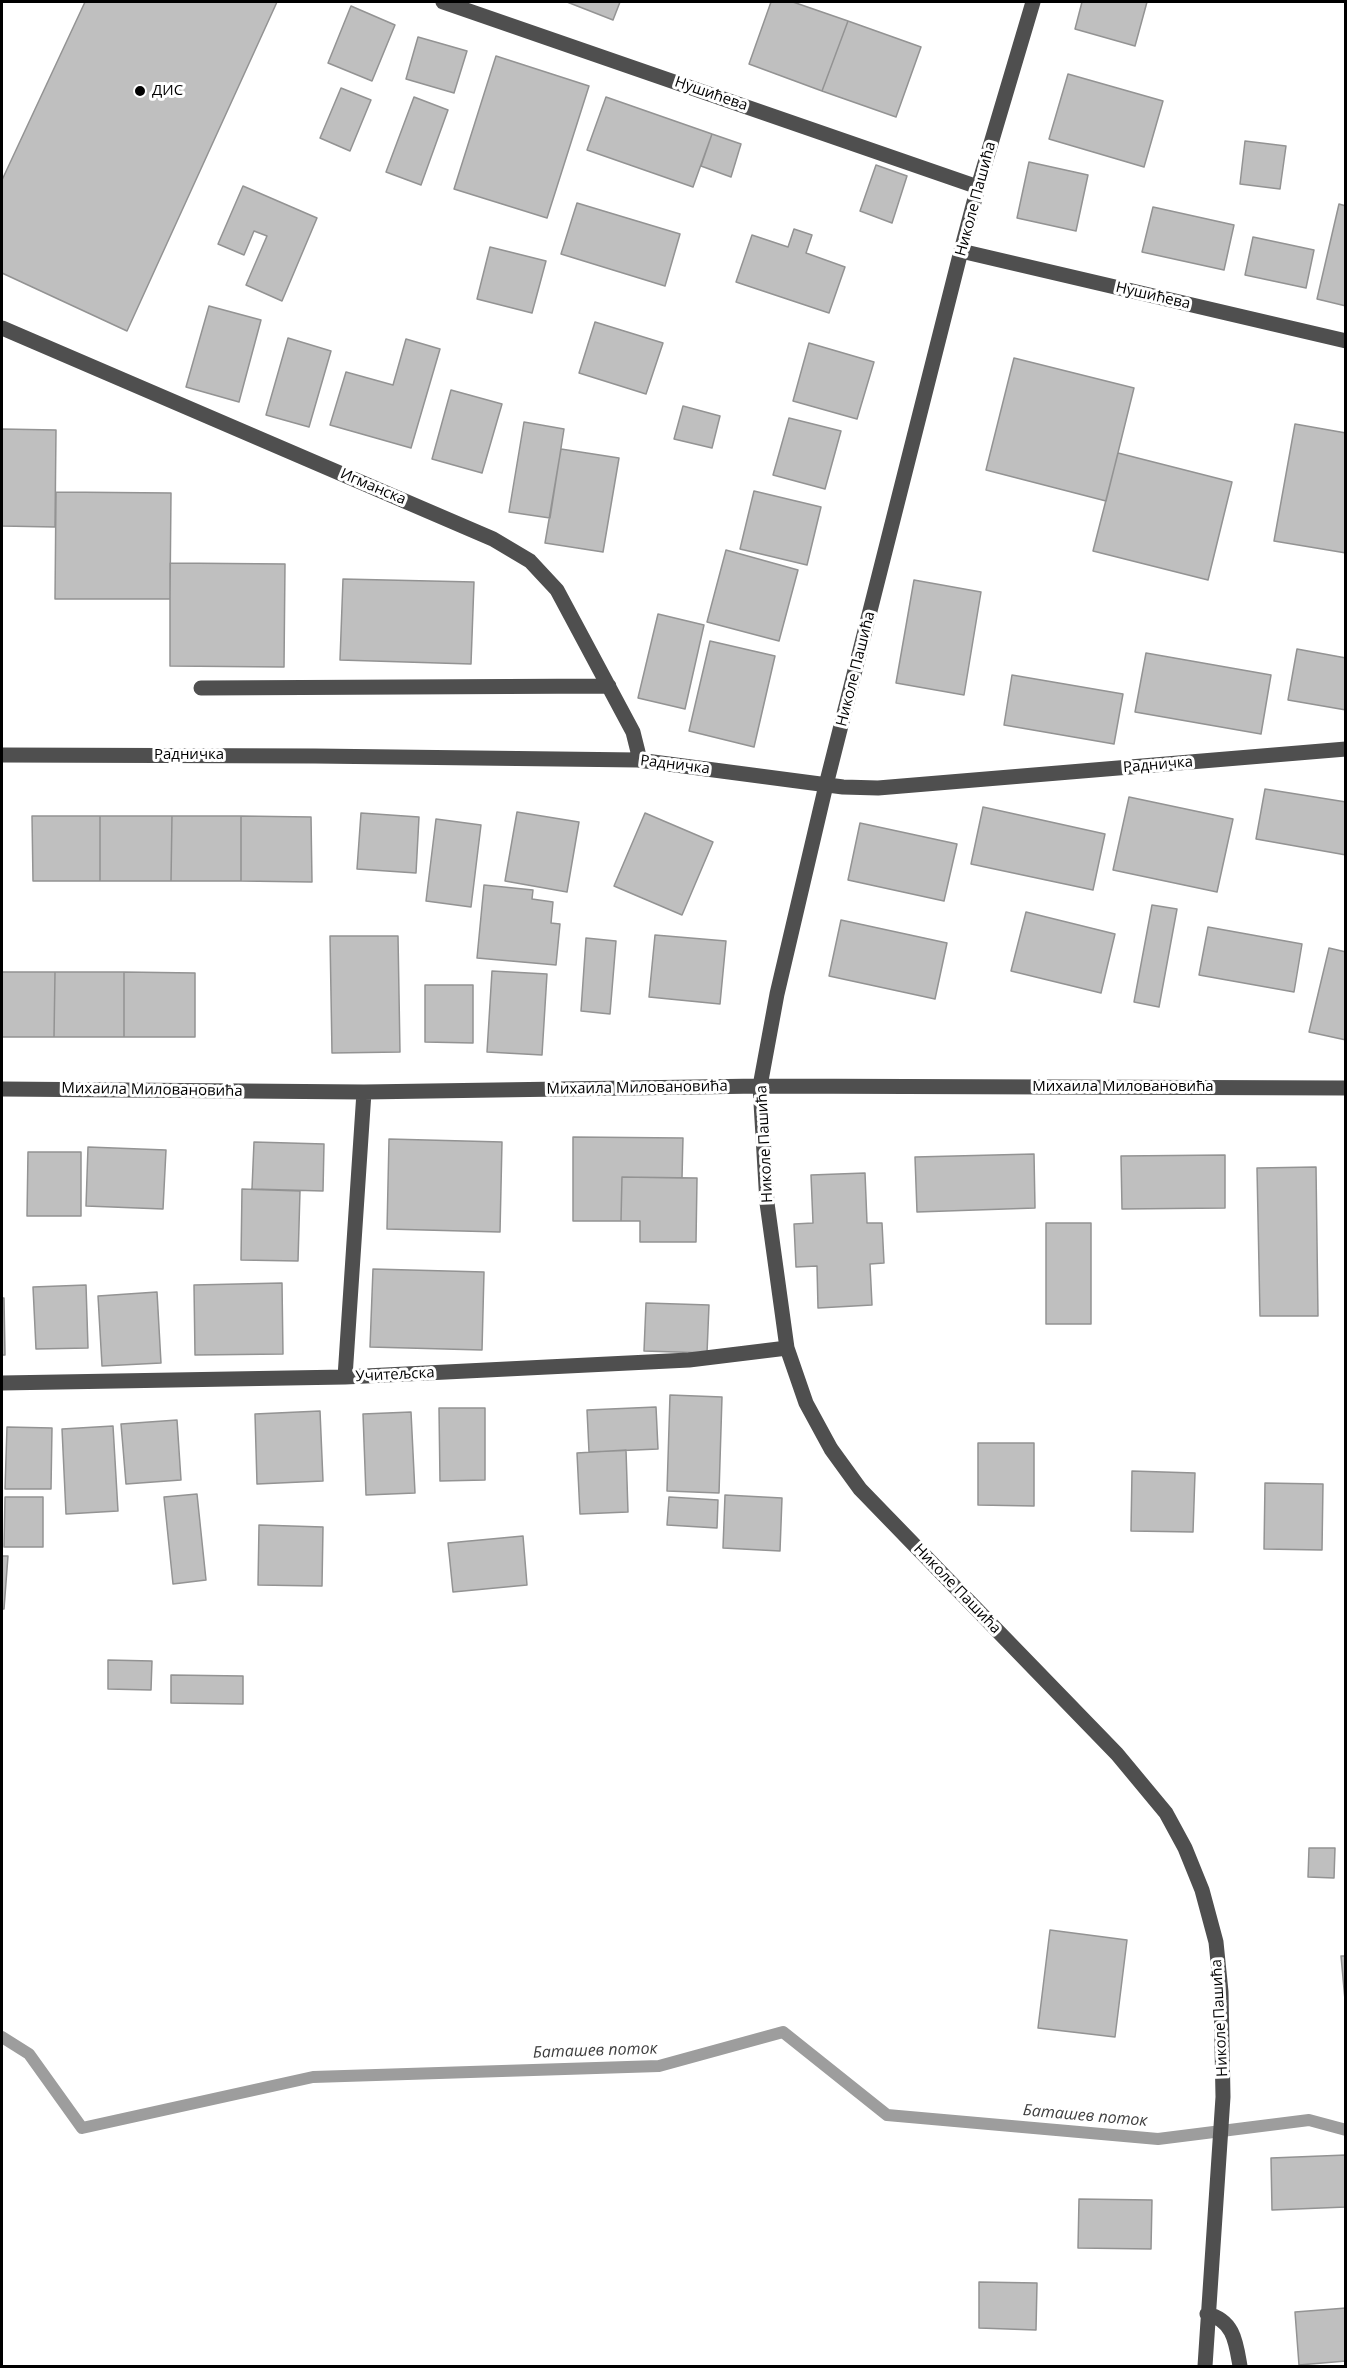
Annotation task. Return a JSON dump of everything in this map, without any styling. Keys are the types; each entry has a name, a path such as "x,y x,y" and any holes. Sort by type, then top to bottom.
{"street":[{"name":"Нушићева","path":"443,2 978,187"},
{"name":"Николе Пашића","path":"1033,2 978,187 826,785 777,994 760,1086 768,1203 787,1348 806,1403 831,1449 860,1489 1117,1754 1166,1813 1185,1848 1202,1890 1216,1942 1221,1992 1223,2097 1207,2314"},
{"name":"Нушићева","path":"962,251 1346,341"},
{"name":"Игманска","path":"2,328 493,538 530,561 557,590 633,732 638,760"},
{"path":"201,688 609,686"},
{"name":"Радничка","path":"2,754 638,760 826,785 878,788 1346,749"},
{"name":"Михаила Миловановића","path":"2,1089 364,1092 760,1086 1346,1088"},
{"path":"345,1377 364,1092"},
{"name":"Учитељска","path":"2,1383 345,1377 689,1360 787,1348"},
{"path":"1205,2367 1207,2314 1217,2316 1232,2331 1240,2367"}],"building":[{"name":"ДИС","path":"85,2 277,2 127,331 2,273 2,180"},
{"path":"567,2 620,2 613,20"},
{"path":"771,2 793,2 848,21 822,91 749,64"},
{"path":"1082,2 1147,2 1135,46 1075,29"},
{"path":"351,6 395,25 372,81 328,63"},
{"path":"848,21 921,47 896,117 822,91"},
{"path":"418,37 467,51 454,93 406,79"},
{"path":"496,56 589,86 547,218 454,189"},
{"path":"1068,74 1163,101 1144,167 1049,139"},
{"path":"341,88 371,100 350,151 320,138"},
{"path":"414,97 448,110 421,185 386,172"},
{"path":"606,97 712,134 693,187 587,150"},
{"path":"712,134 741,144 731,177 701,166"},
{"path":"1245,141 1286,146 1280,189 1240,184"},
{"path":"1029,162 1088,175 1076,231 1017,218"},
{"path":"876,165 907,176 892,223 860,211"},
{"path":"243,186 317,218 282,301 246,285 267,236 254,231 244,255 218,244"},
{"path":"577,203 680,234 665,286 561,254"},
{"path":"1339,204 1346,206 1346,306 1317,299"},
{"path":"1153,207 1234,225 1224,270 1142,252"},
{"path":"794,229 812,235 806,253 845,267 829,313 736,282 752,235 788,247"},
{"path":"1253,237 1314,250 1306,288 1245,275"},
{"path":"490,247 546,261 532,313 477,299"},
{"path":"209,306 261,320 239,402 186,387"},
{"path":"595,322 663,343 646,394 579,373"},
{"path":"288,338 331,351 309,427 266,415"},
{"path":"406,339 440,349 411,448 330,425 346,372 393,385"},
{"path":"809,343 874,362 857,419 793,401"},
{"path":"1014,358 1134,388 1106,501 986,470"},
{"path":"451,390 502,404 482,473 432,459"},
{"path":"683,406 720,416 712,448 674,439"},
{"path":"789,418 841,431 825,489 773,475"},
{"path":"524,422 564,429 550,518 509,512"},
{"path":"1295,424 1346,433 1346,553 1274,541"},
{"path":"2,429 56,430 55,527 2,526"},
{"path":"561,449 619,458 603,552 545,543"},
{"path":"1118,453 1232,482 1208,580 1093,551"},
{"path":"754,491 821,507 807,565 740,549"},
{"path":"56,492 171,493 170,599 55,599"},
{"path":"726,550 798,570 779,641 707,622"},
{"path":"170,563 285,564 284,667 170,666"},
{"path":"343,579 474,582 471,664 340,660"},
{"path":"914,580 981,592 964,695 896,683"},
{"path":"658,614 704,625 685,709 638,698"},
{"path":"710,641 775,656 754,747 689,731"},
{"path":"1297,649 1346,658 1346,710 1288,700"},
{"path":"1146,653 1271,675 1261,734 1135,712"},
{"path":"1012,675 1123,694 1114,744 1004,725"},
{"path":"1265,789 1346,802 1346,855 1256,839"},
{"path":"1129,797 1233,819 1217,892 1113,870"},
{"path":"983,807 1105,834 1093,890 971,864"},
{"path":"517,812 579,822 567,892 505,881"},
{"path":"361,813 419,817 416,873 357,869"},
{"path":"645,813 713,842 682,915 614,886"},
{"path":"32,816 100,816 100,881 33,881"},
{"path":"100,816 172,816 171,881 100,881"},
{"path":"172,816 241,816 241,881 171,881"},
{"path":"241,816 311,817 312,882 241,881"},
{"path":"436,819 481,825 471,907 426,901"},
{"path":"860,823 957,844 944,901 848,880"},
{"path":"484,885 533,890 532,899 553,902 551,923 560,924 556,965 477,958"},
{"path":"1152,905 1177,909 1159,1007 1134,1002"},
{"path":"1026,912 1115,934 1101,993 1011,971"},
{"path":"841,920 947,943 935,999 829,976"},
{"path":"1208,927 1302,944 1294,992 1199,975"},
{"path":"655,935 726,941 720,1004 649,997"},
{"path":"330,936 398,936 400,1052 332,1053"},
{"path":"586,938 616,941 610,1014 581,1011"},
{"path":"1329,948 1346,952 1346,1040 1309,1032"},
{"path":"492,971 547,974 542,1055 487,1052"},
{"path":"2,972 55,972 54,1037 2,1037"},
{"path":"55,972 124,972 124,1037 54,1037"},
{"path":"124,972 195,973 195,1037 124,1037"},
{"path":"425,985 473,985 473,1043 425,1042"},
{"path":"573,1137 683,1138 682,1178 622,1177 621,1221 573,1221"},
{"path":"389,1139 502,1142 500,1232 387,1229"},
{"path":"254,1142 324,1144 323,1191 252,1189"},
{"path":"88,1147 166,1150 163,1209 86,1206"},
{"path":"28,1152 81,1152 81,1216 27,1216"},
{"path":"1034,1154 1035,1208 917,1212 915,1157"},
{"path":"1225,1155 1225,1208 1122,1209 1121,1156"},
{"path":"1316,1167 1318,1316 1260,1316 1257,1168"},
{"path":"865,1173 867,1223 882,1223 884,1263 870,1264 872,1305 818,1308 817,1266 796,1267 794,1224 813,1223 811,1175"},
{"path":"622,1177 697,1178 696,1242 640,1242 640,1221 621,1221"},
{"path":"242,1189 300,1191 298,1261 241,1260"},
{"path":"1046,1223 1091,1223 1091,1324 1046,1324"},
{"path":"373,1269 484,1272 482,1350 370,1347"},
{"path":"282,1283 283,1354 195,1355 194,1285"},
{"path":"86,1285 88,1348 36,1349 33,1287"},
{"path":"157,1292 161,1363 102,1366 98,1296"},
{"path":"2,1298 4,1298 5,1355 2,1355"},
{"path":"646,1303 709,1305 707,1353 644,1351"},
{"path":"670,1395 722,1397 719,1493 667,1491"},
{"path":"656,1407 658,1449 589,1452 587,1410"},
{"path":"439,1408 485,1408 485,1480 440,1481"},
{"path":"320,1411 323,1481 257,1484 255,1414"},
{"path":"411,1412 415,1493 366,1495 363,1414"},
{"path":"177,1420 181,1480 126,1484 121,1424"},
{"path":"113,1426 118,1511 66,1514 62,1429"},
{"path":"7,1427 52,1428 51,1489 5,1489"},
{"path":"978,1443 1034,1443 1034,1506 978,1505"},
{"path":"626,1450 628,1512 580,1514 577,1453"},
{"path":"1132,1471 1195,1473 1193,1532 1131,1531"},
{"path":"1265,1483 1323,1484 1322,1550 1264,1549"},
{"path":"197,1494 206,1580 173,1584 164,1497"},
{"path":"725,1495 782,1498 780,1551 723,1548"},
{"path":"5,1497 43,1497 43,1547 4,1547"},
{"path":"669,1497 718,1500 717,1528 667,1525"},
{"path":"259,1525 323,1527 322,1586 258,1585"},
{"path":"523,1536 527,1585 453,1592 448,1543"},
{"path":"2,1556 8,1556 4,1609 2,1609"},
{"path":"108,1660 152,1661 151,1690 108,1689"},
{"path":"171,1675 243,1676 243,1704 171,1703"},
{"path":"1309,1848 1335,1848 1334,1878 1308,1877"},
{"path":"1050,1930 1127,1940 1115,2037 1038,2028"},
{"path":"1341,1956 1346,1956 1346,2011"},
{"path":"1346,2155 1346,2207 1272,2210 1271,2158"},
{"path":"1079,2199 1152,2200 1151,2249 1078,2248"},
{"path":"979,2282 1037,2283 1036,2330 979,2328"},
{"path":"1346,2308 1346,2361 1299,2365 1295,2312"}],"waterway":[{"name":"Баташев поток","path":"2,2037 29,2054 82,2128 313,2077 659,2066 783,2032 887,2115 1158,2139 1309,2120 1346,2130"}],"place":[{"name":"ДИС","path":"140,91"}]}
